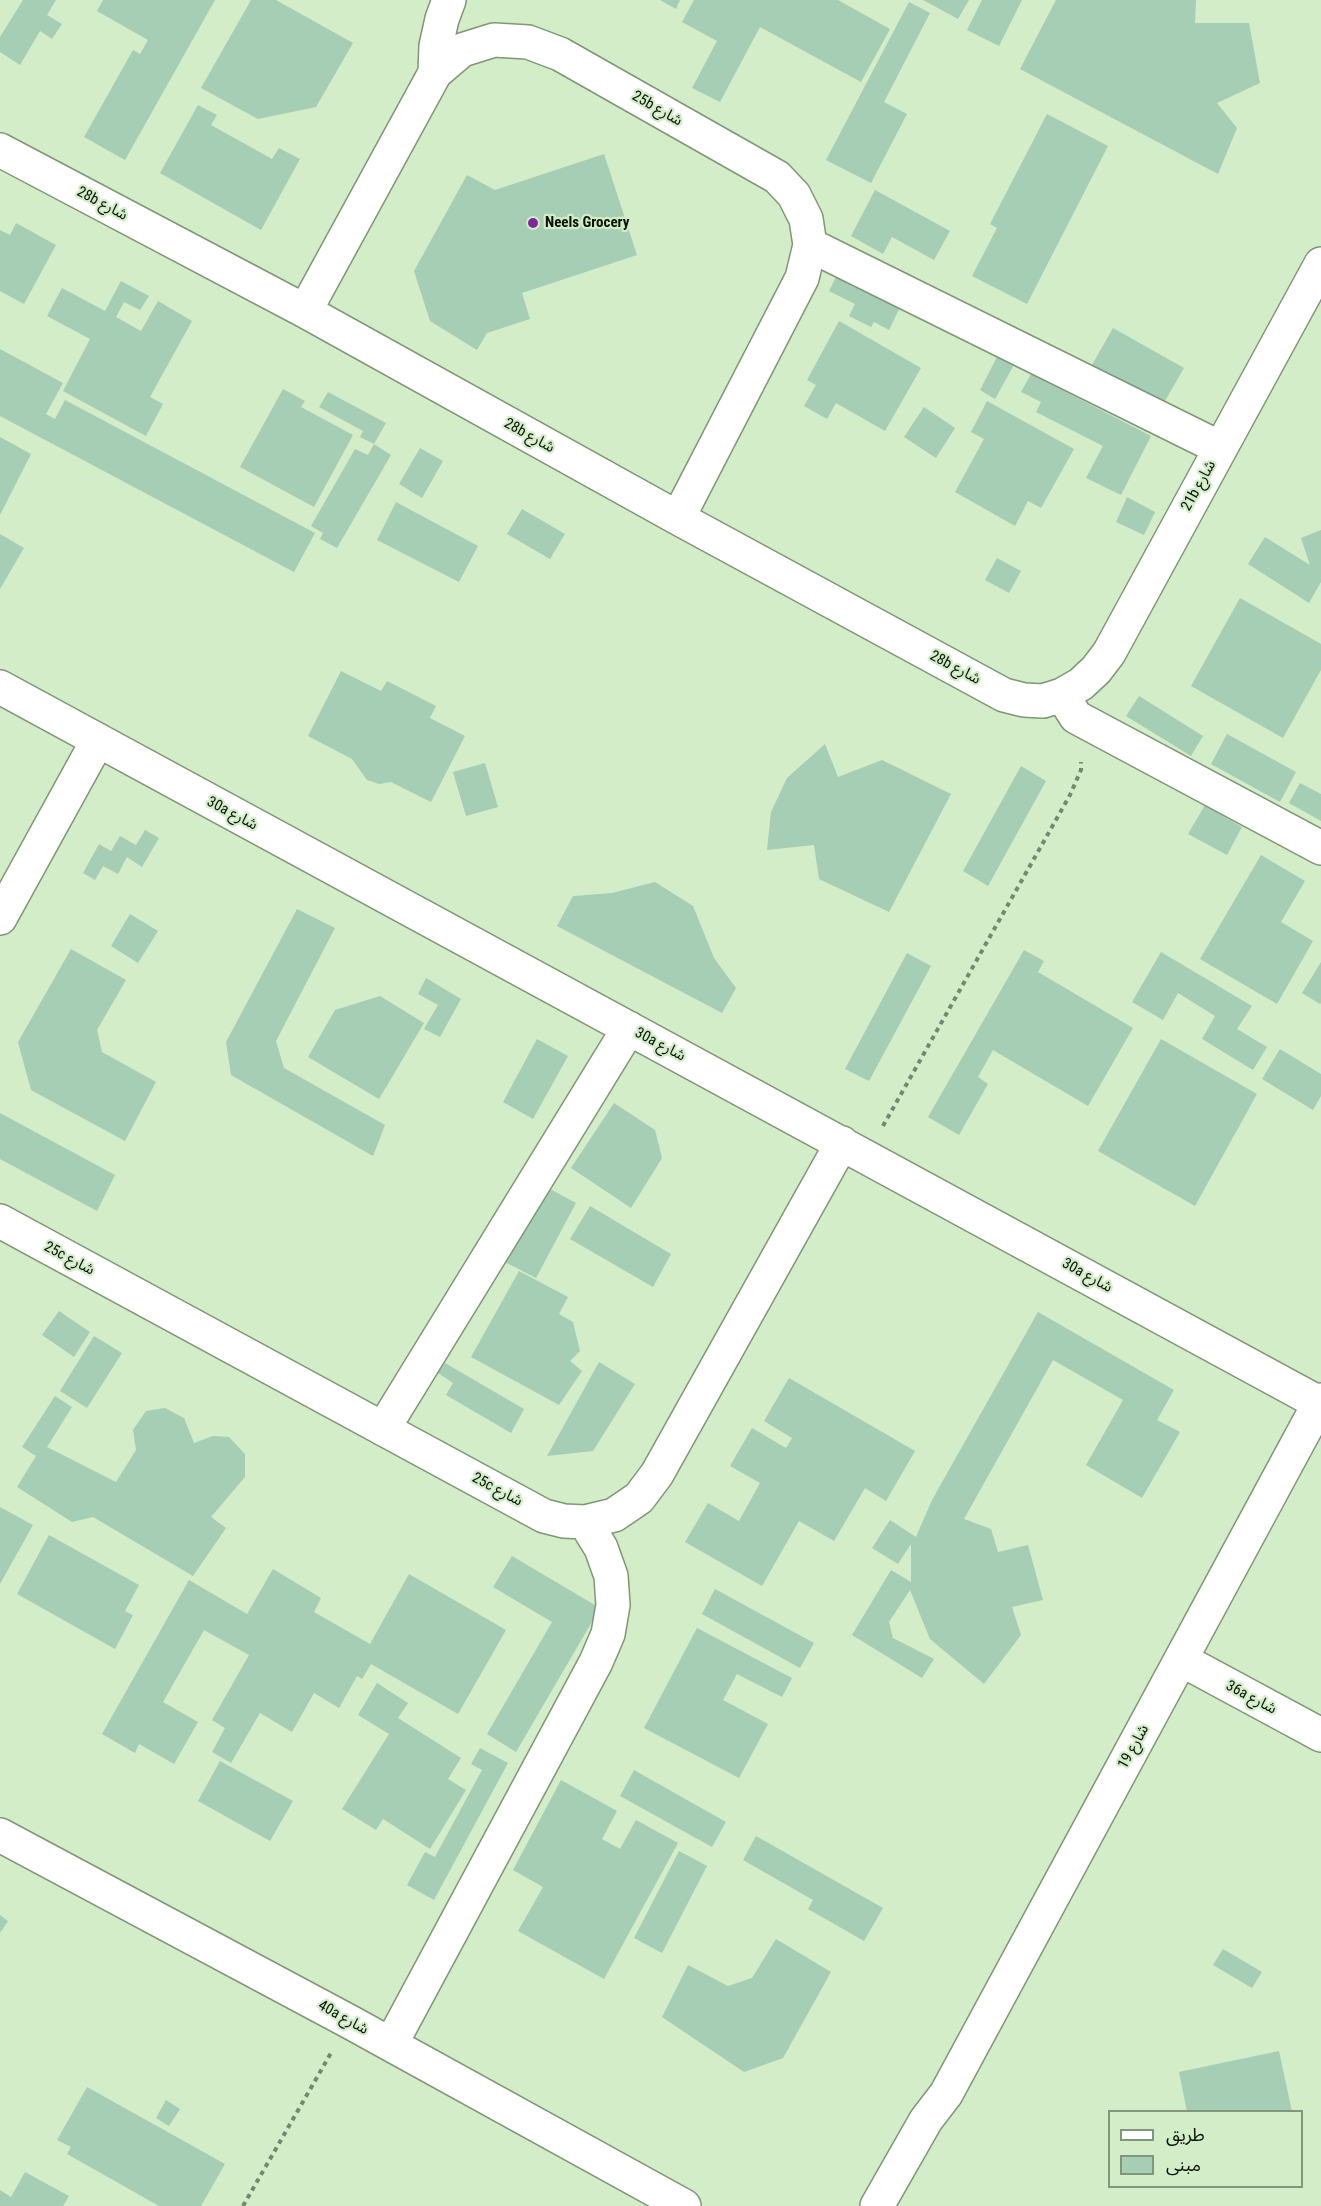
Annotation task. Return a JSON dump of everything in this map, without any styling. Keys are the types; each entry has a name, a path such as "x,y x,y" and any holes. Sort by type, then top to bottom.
{"street":[{"path":"435,73 436,46 449,0"},
{"name":"25b شارع","path":"306,311 435,73 462,50 494,40 528,42 560,54 777,177 794,195 806,219 810,245 802,278 678,518"},
{"name":"28b شارع","path":"0,150 306,311 678,518 1004,695 1069,706"},
{"path":"810,245 1220,448"},
{"name":"21b شارع","path":"1069,706 1081,684 1096,670 1108,653 1321,264"},
{"name":"30a شارع","path":"0,687 1320,1401"},
{"path":"1069,706 1321,848"},
{"path":"0,918 98,741"},
{"path":"383,1429 629,1028"},
{"name":"25c شارع","path":"0,1221 544,1516 564,1521 585,1522 614,1515 639,1498 657,1474 854,1150"},
{"name":"شارع 19","path":"876,2206 926,2120 946,2094 1320,1401"},
{"path":"391,2044 596,1662 608,1634 613,1605 611,1576 601,1548 585,1522"},
{"name":"36a شارع","path":"1182,1660 1321,1735"},
{"name":"40a شارع","path":"0,1835 391,2044 684,2206"},
{"name":"شارع 19","path":"901,2206 936,2127 946,2094"}],"path":[{"path":"854,1150 1070,795 1081,770 1083,743 1069,706"},
{"path":"243,2206 350,2022"}],"building":[{"path":"23,0 56,0 47,15 62,24 52,39 40,31 20,65 0,52 0,37"},
{"path":"103,0 215,0 125,160 84,137 133,50 140,54 148,40 97,11"},
{"path":"251,0 276,0 353,43 316,107 258,119 201,88"},
{"path":"660,0 680,0 676,9"},
{"path":"694,0 838,0 890,29 861,82 760,27 720,102 692,88 717,41 682,22"},
{"path":"923,0 969,0 958,19"},
{"path":"982,0 1022,0 999,46 967,30"},
{"path":"1056,0 1196,0 1195,23 1249,23 1260,83 1217,103 1237,128 1218,174 1020,69"},
{"path":"909,2 930,13 884,102 907,114 871,183 826,160"},
{"path":"198,105 217,115 211,125 272,159 279,148 300,159 261,230 160,173"},
{"path":"1047,114 1108,146 1027,304 972,276 997,228 990,224"},
{"name":"Neels Grocery","path":"604,154 637,255 522,293 530,319 487,333 477,350 430,321 414,271 467,175 495,190"},
{"path":"875,190 950,231 934,260 892,237 883,254 851,236"},
{"path":"16,223 56,245 24,304 0,291 0,230 10,235"},
{"path":"840,269 903,301 889,330 874,322 871,327 849,316 855,304 829,291"},
{"path":"121,281 149,296 140,310 124,302 116,317 141,331 158,301 192,321 150,397 163,404 146,436 63,391 90,339 47,316 62,288 105,311"},
{"path":"839,321 921,368 885,431 836,403 827,419 804,406 816,385 807,380"},
{"path":"1113,328 1184,368 1162,406 1092,365"},
{"path":"0,349 63,383 46,414 55,419 65,400 315,533 294,572 0,416"},
{"path":"998,355 1015,363 995,399 980,390"},
{"path":"1031,374 1151,436 1121,495 1086,478 1103,446 1036,412 1041,402 1021,392"},
{"path":"283,389 305,401 301,407 353,435 314,507 240,467"},
{"path":"328,392 386,423 374,444 360,437 363,431 319,407"},
{"path":"987,401 1074,449 1041,508 1028,501 1015,526 955,492 984,439 971,432"},
{"path":"924,407 955,428 936,458 904,437"},
{"path":"0,437 31,454 0,515"},
{"path":"374,444 391,455 337,548 320,539 323,533 311,526 355,449 368,455"},
{"path":"420,448 443,461 422,498 399,484"},
{"path":"1127,497 1155,512 1144,535 1116,522"},
{"path":"396,502 478,546 459,582 377,540"},
{"path":"522,509 565,534 550,559 507,534"},
{"path":"1321,530 1321,582 1309,603 1248,564 1265,537 1310,565 1301,538"},
{"path":"0,534 24,548 0,589"},
{"path":"997,558 1021,571 1009,593 985,580"},
{"path":"1240,598 1321,644 1321,670 1283,738 1191,686"},
{"path":"341,671 381,691 387,681 436,706 430,718 465,736 431,802 391,782 379,784 367,780 352,759 308,736"},
{"path":"1139,696 1203,736 1191,756 1126,716"},
{"path":"1227,734 1296,772 1280,802 1211,764"},
{"path":"825,744 838,777 882,760 951,794 889,912 819,879 814,845 767,850 771,812 787,778"},
{"path":"485,763 498,807 466,816 453,772"},
{"path":"1021,766 1046,781 988,886 963,871"},
{"path":"1300,783 1321,794 1321,821 1289,803"},
{"path":"1205,805 1242,827 1227,855 1188,834"},
{"path":"145,830 159,838 142,867 127,857 118,874 103,866 95,880 83,873 99,844 111,851 120,836 136,845"},
{"path":"1261,855 1305,881 1281,922 1313,941 1277,1004 1200,959"},
{"path":"655,882 693,906 714,958 736,988 722,1013 557,926 573,896 612,893"},
{"path":"297,909 335,928 276,1041 284,1068 385,1125 373,1156 231,1075 226,1042"},
{"path":"130,914 158,931 138,963 111,946"},
{"path":"71,949 126,980 97,1030 102,1052 156,1082 125,1141 31,1090 18,1042"},
{"path":"1024,950 1044,961 1038,972 1133,1028 1088,1106 993,1050 978,1077 988,1084 959,1135 928,1117"},
{"path":"1161,952 1252,1006 1237,1029 1267,1047 1253,1070 1202,1039 1215,1016 1178,993 1163,1020 1132,1002"},
{"path":"907,953 931,966 869,1081 845,1069"},
{"path":"1321,962 1321,1003 1320,1004 1302,993"},
{"path":"426,978 461,999 440,1037 424,1029 438,1005 418,994"},
{"path":"380,996 424,1023 379,1099 308,1057 335,1010"},
{"path":"537,1039 568,1056 533,1119 503,1102"},
{"path":"1161,1039 1257,1094 1195,1206 1098,1151"},
{"path":"1280,1049 1321,1074 1321,1096 1313,1110 1262,1079"},
{"path":"614,1103 655,1130 662,1158 631,1208 571,1168"},
{"path":"0,1113 115,1175 97,1211 0,1159"},
{"path":"539,1183 576,1203 536,1278 499,1259"},
{"path":"590,1206 671,1254 653,1287 570,1239"},
{"path":"519,1271 568,1297 559,1314 573,1322 580,1351 570,1361 582,1371 559,1405 471,1357"},
{"path":"59,1311 90,1332 74,1357 42,1335"},
{"path":"1038,1312 1174,1390 1157,1420 1180,1432 1142,1498 1086,1465 1123,1400 1053,1360 964,1519 991,1529 998,1552 1028,1545 1043,1600 1012,1607 1021,1635 984,1684 930,1639 910,1590 889,1622 893,1638 934,1659 922,1678 852,1635 891,1570 911,1582 911,1544 898,1564 872,1548 890,1520 916,1537 932,1500"},
{"path":"94,1336 122,1353 87,1408 60,1391"},
{"path":"599,1362 635,1384 593,1451 547,1456"},
{"path":"445,1363 524,1409 511,1433 446,1395 453,1383 438,1373"},
{"path":"789,1378 915,1451 886,1501 865,1488 834,1541 799,1521 762,1586 685,1542 708,1503 739,1521 760,1483 730,1466 752,1428 786,1448 792,1438 764,1421"},
{"path":"55,1396 72,1407 47,1447 116,1482 136,1450 133,1430 146,1411 165,1408 184,1418 194,1443 213,1436 229,1437 245,1454 245,1477 211,1517 226,1528 193,1576 93,1517 72,1522 17,1487 36,1456 22,1447"},
{"path":"0,1507 33,1525 0,1584"},
{"path":"49,1535 139,1585 125,1611 133,1615 115,1649 17,1594"},
{"path":"512,1556 600,1608 516,1752 487,1734 552,1622 493,1587"},
{"path":"273,1569 321,1598 314,1612 370,1644 409,1574 506,1630 458,1714 371,1664 362,1679 357,1676 339,1708 314,1693 292,1732 260,1713 231,1763 212,1752 225,1728 212,1720 249,1655 204,1630 163,1702 198,1722 174,1764 139,1744 135,1753 102,1734 189,1580 247,1614"},
{"path":"715,1589 814,1643 800,1668 702,1614"},
{"path":"697,1628 792,1678 782,1697 737,1674 723,1700 768,1724 739,1778 644,1728"},
{"path":"377,1683 408,1703 398,1718 461,1758 448,1779 466,1790 430,1849 383,1819 376,1830 342,1809 389,1734 358,1715"},
{"path":"480,1748 508,1763 434,1900 407,1885 425,1852 435,1857 482,1770 471,1764"},
{"path":"220,1761 293,1801 270,1841 198,1801"},
{"path":"634,1770 726,1822 712,1847 620,1796"},
{"path":"561,1780 617,1811 602,1839 620,1849 636,1820 678,1843 604,1979 518,1931 543,1887 513,1870"},
{"path":"756,1836 883,1908 864,1941 808,1909 813,1900 743,1860"},
{"path":"679,1851 707,1866 662,1953 634,1938"},
{"path":"0,1915 8,1921 0,1933"},
{"path":"776,1939 831,1972 783,2058 744,2072 662,2017 688,1965 728,1986 752,1978"},
{"path":"1223,1949 1262,1972 1252,1988 1213,1965"},
{"path":"1279,2051 1292,2110 1187,2110 1179,2072"},
{"path":"87,2087 225,2164 201,2206 159,2206 67,2154 71,2147 57,2140"},
{"path":"166,2100 180,2109 169,2126 156,2118"},
{"path":"25,2172 69,2196 63,2206 0,2206 0,2190 11,2197"}],"place":[{"name":"Neels Grocery","path":"533,223"}]}
